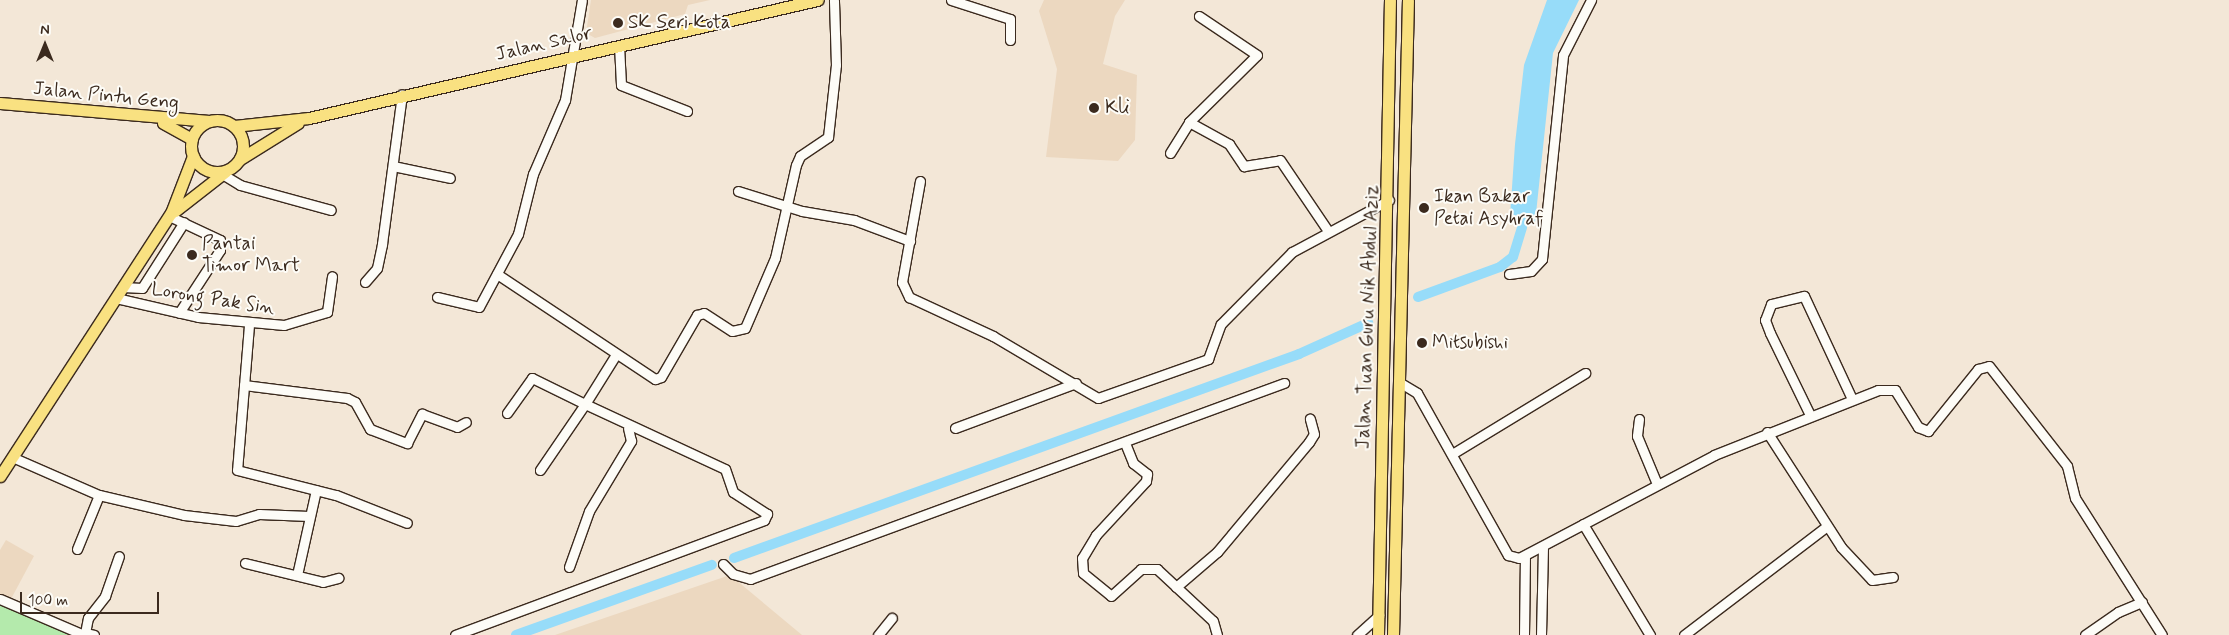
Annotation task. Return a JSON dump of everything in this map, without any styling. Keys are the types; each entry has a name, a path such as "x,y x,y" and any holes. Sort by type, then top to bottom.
{"main road":[{"name":"Jalan Salor","path":"234,126 309,118 402,94 817,0"},
{"name":"Jalan Tuan Guru Nik Abdul Aziz","path":"1378,635 1389,200 1390,0"},
{"name":"Jalan Tuan Guru Nik Abdul Aziz","path":"1392,635 1408,0"},
{"name":"Jalan Pintu Geng","path":"0,103 157,120 209,121"},
{"name":"Jalan Salor","path":"240,160 309,118"},
{"path":"157,120 192,139"},
{"path":"0,476 170,215 193,156 192,139 209,121 234,126 242,138 240,160 170,215"},
{"path":"193,156 211,172 225,172"}],"street":[{"path":"437,297 479,307 518,234 534,174 565,100 569,56 582,0"},
{"path":"497,274 549,306 615,356 658,379 697,315 704,313 732,331 745,328 768,279 800,156 828,137 836,65 834,0"},
{"path":"951,0 1010,20 1010,40"},
{"path":"1508,274 1532,271 1542,259 1563,55 1591,0"},
{"path":"1170,153 1189,122 1257,55 1199,16"},
{"path":"619,45 621,85 687,111"},
{"path":"364,282 377,268 402,94"},
{"path":"1189,122 1229,144 1244,166 1280,160 1328,231"},
{"path":"392,166 450,178"},
{"path":"225,172 240,185 331,210"},
{"path":"920,181 902,282 908,298 993,336 1076,383 1098,398 1208,359 1221,324 1292,252 1389,200"},
{"path":"738,191 787,204 802,212 854,220 910,241"},
{"path":"170,215 217,235 220,247 179,313"},
{"path":"123,287 142,288 184,222"},
{"name":"Lorong Pak Sin","path":"116,298 179,313 249,325 284,325 325,313 332,276"},
{"path":"1810,415 1765,320 1771,304 1804,296 1852,399"},
{"path":"249,325 237,470 316,490 407,523"},
{"path":"540,470 615,356"},
{"path":"1399,382 1417,393 1508,554 1526,557 1657,484 1767,432 1878,390 1895,390 1918,427 1928,431 1978,370 1995,368 2067,466 2075,498 2162,635"},
{"path":"1452,454 1585,374"},
{"path":"455,635 764,520 767,514 733,492 725,469 643,430 628,428 532,378 507,413"},
{"path":"956,428 1076,383"},
{"path":"244,384 347,398 355,402 370,429 407,444 422,414 457,427 466,422"},
{"path":"723,564 733,574 750,579 1284,384"},
{"path":"1176,587 1217,552 1309,442 1314,434 1310,419"},
{"path":"1639,419 1637,436 1657,484"},
{"path":"568,566 588,511 631,441 628,428"},
{"path":"1767,432 1826,527 1872,580 1893,577"},
{"path":"1125,443 1133,463 1147,474 1146,481 1096,534 1082,558 1083,573 1111,596 1146,567 1157,569 1216,625 1217,635"},
{"path":"12,458 99,495 208,520 242,521 259,514 309,516"},
{"path":"297,575 316,490"},
{"path":"77,549 99,495"},
{"path":"1583,524 1650,635"},
{"path":"1684,635 1826,527"},
{"path":"1542,635 1543,548"},
{"path":"0,599 88,634 120,556"},
{"path":"1524,635 1526,557"},
{"path":"245,563 329,583 338,578"},
{"path":"2085,635 2118,612 2142,602"},
{"path":"1357,635 1379,615"},
{"path":"878,635 892,618"}],"shaded area":[{"name":"SK Seri Kota","path":"591,0 710,0 688,5 685,14 595,38 586,33"},
{"name":"Kli","path":"1044,0 1125,0 1115,16 1103,64 1137,75 1135,140 1118,161 1046,157 1057,69 1039,11"},
{"path":"6,540 34,556 11,599 0,594 0,550"},
{"path":"730,575 802,635 555,635"}],"green space":[{"path":"0,603 76,635 0,635"}],"water":[{"path":"1547,0 1579,0 1553,53 1535,223 1522,227 1514,225 1510,216 1515,144 1524,65"}],"waterway":[{"path":"1418,297 1500,267 1513,257 1522,227"},
{"path":"734,558 1299,354 1368,323"},
{"path":"516,635 712,565"}],"place":[{"name":"SK Seri Kota","path":"618,23"},
{"name":"Kli","path":"1094,108"},
{"name":"Ikan Bakar Petai Asyhraf","path":"1424,208"},
{"name":"Pantai Timor Mart","path":"192,255"},
{"name":"Mitsubishi","path":"1422,343"}]}
